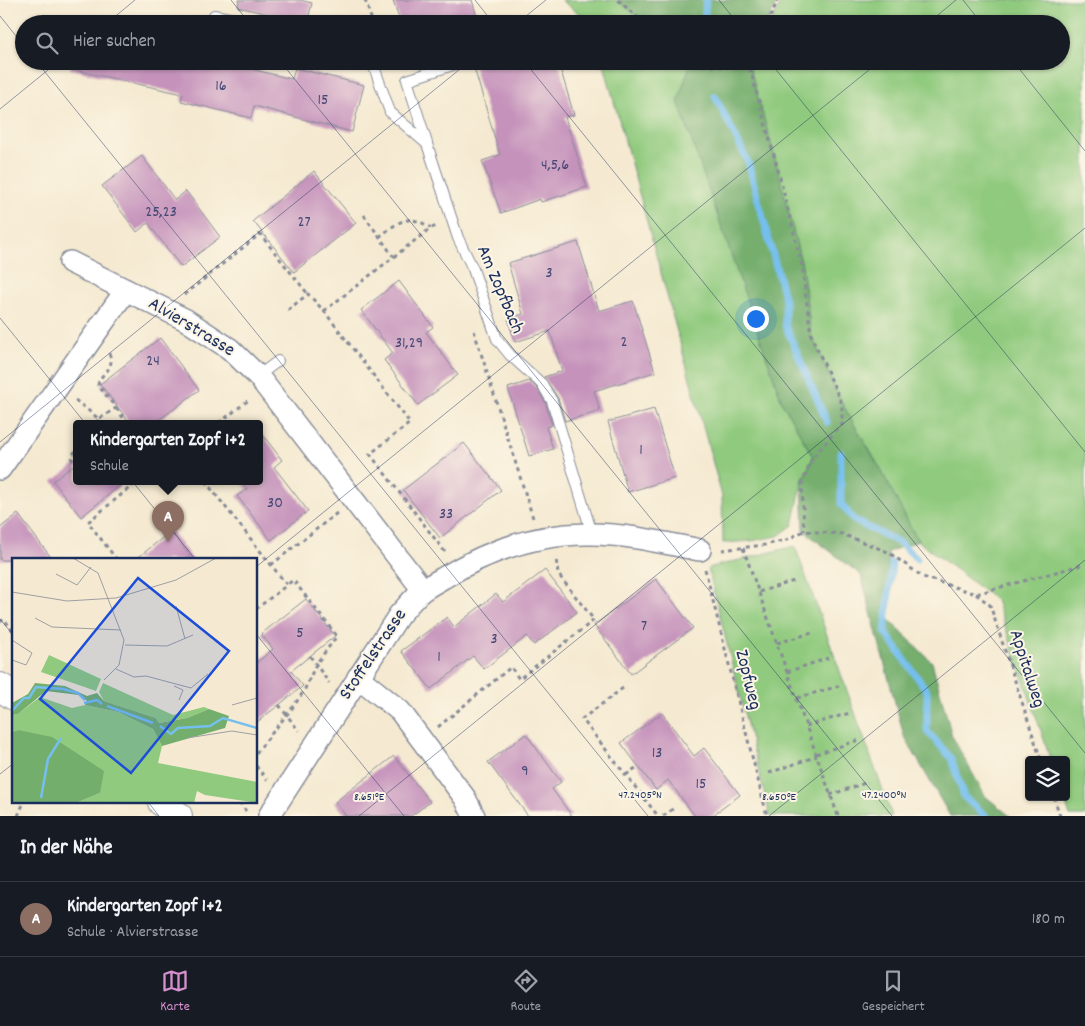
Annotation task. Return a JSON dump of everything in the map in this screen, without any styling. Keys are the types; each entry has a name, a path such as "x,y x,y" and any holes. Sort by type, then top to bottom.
{"street":[{"path":"70,262 126,290"},
{"name":"Alvierstrasse","path":"0,468 126,290 186,320 230,349 262,382 423,590"},
{"name":"Stoffelstrasse","path":"269,816 399,615 423,590 462,566 524,542 544,531 631,537 700,550"},
{"path":"358,677 400,711 465,798 474,816"},
{"path":"0,687 12,695"},
{"path":"164,804 178,816"}],"lane":[{"path":"375,70 390,112 427,144"},
{"name":"Am Zopfbach","path":"438,70 407,80 458,238 473,269 498,340 510,355 542,384 552,401 592,534"},
{"path":"262,382 278,361"}],"path":[{"path":"365,0 370,15"},
{"path":"618,0 635,15"},
{"path":"771,15 778,0"},
{"path":"750,70 802,266 812,335 842,404 842,424 813,457 802,483 804,531"},
{"path":"364,215 393,256"},
{"path":"379,237 404,220 421,221 431,228"},
{"path":"324,311 431,228 440,226"},
{"path":"178,300 260,234 324,311 410,423 370,454 450,558"},
{"path":"288,310 308,294"},
{"path":"422,740 511,667 519,679 594,620 558,574 474,330"},
{"path":"108,350 112,364 99,380 98,385 126,420"},
{"path":"222,420 262,382"},
{"path":"74,399 99,419 116,408"},
{"path":"73,454 70,457 73,461"},
{"path":"115,558 88,522 133,485"},
{"path":"208,485 287,585"},
{"path":"271,565 353,500"},
{"path":"700,550 743,548 786,540 804,531 842,534 888,552 923,577 976,594 1085,564"},
{"path":"743,548 838,816"},
{"name":"Zopfweg","path":"700,550 766,816"},
{"path":"258,607 293,580 337,636 316,664 304,691 258,751"},
{"path":"759,592 794,580"},
{"name":"Appitalweg","path":"976,594 990,605 1040,756"},
{"path":"0,622 4,619 12,629"},
{"path":"777,643 812,633"},
{"path":"310,656 331,685"},
{"path":"787,672 828,658"},
{"path":"797,698 839,686"},
{"path":"623,688 582,719 658,816"},
{"path":"279,705 301,734"},
{"path":"806,726 850,714"},
{"path":"768,773 859,740"},
{"path":"626,775 637,767"},
{"path":"258,768 269,782"},
{"path":"830,794 868,782"},
{"path":"1055,801 1060,816"},
{"path":"18,816 23,804"},
{"path":"241,804 246,811"},
{"path":"663,816 674,808"}],"green space":[{"path":"561,0 618,0 635,15 581,15"},
{"path":"618,0 778,0 771,15 635,15"},
{"path":"782,0 1085,0 1085,816 1070,816 1065,801 1070,801 1070,756 1050,756 996,600 918,541 841,401 811,335 802,266 750,70 1070,70 1070,15 775,15"},
{"path":"605,70 692,70 782,402 813,457 802,483 793,525 778,536 751,541 723,543 722,496"},
{"path":"688,70 750,70 802,266 811,335 842,404 880,468 918,541 888,552 889,620 932,662 952,736 985,796 1010,816 950,816 904,736 861,575 804,531 802,483 813,457 782,402 678,101"},
{"path":"795,546 892,816 770,816 708,568"}],"building":[{"path":"239,0 300,0 312,3 309,15 272,15 238,7"},
{"path":"393,0 472,0 476,15 398,15"},
{"path":"75,70 255,70 292,79 294,70 303,70 364,85 352,132 254,106 251,118 181,101 183,94"},
{"path":"475,70 561,70 574,115 565,117 587,187 541,202 540,199 501,213 482,161 500,155"},
{"path":"142,156 175,200 186,191 220,237 181,267 148,223 137,232 102,186"},
{"path":"314,171 356,223 294,272 253,221"},
{"path":"578,242 599,311 633,301 655,372 594,391 600,411 565,421 558,398 544,377 562,371 550,331 515,342 508,319 523,314 508,263"},
{"path":"399,281 433,327 426,332 458,375 418,405 384,360 393,353 361,310"},
{"path":"160,338 199,390 159,420 128,420 100,384"},
{"path":"529,381 537,388 546,404 552,425 546,427 553,449 529,456 508,388"},
{"path":"654,409 675,478 628,492 608,422"},
{"path":"263,435 282,460 274,467 308,511 271,540 237,496 247,489 244,485 263,485"},
{"path":"464,443 501,490 440,538 403,490"},
{"path":"73,466 73,485 121,485 81,517 53,481"},
{"path":"18,514 51,558 12,558 12,560 0,560 0,528"},
{"path":"171,531 191,558 137,558"},
{"path":"545,570 577,612 534,645 527,636 484,669 473,656 431,689 401,651 447,617 454,627 496,594 503,602"},
{"path":"656,579 693,628 631,674 594,625"},
{"path":"306,599 335,636 291,671 303,686 258,721 258,661 273,649 261,634"},
{"path":"662,713 694,756 704,748 740,795 712,816 695,816 668,780 656,790 621,743"},
{"path":"526,734 561,782 552,789 572,816 528,816 488,762"},
{"path":"394,756 430,802 411,816 346,816 335,802"}],"waterway":[{"path":"705,15 706,0"},
{"path":"715,96 748,162 785,300 785,325 827,422"},
{"path":"841,453 841,504 855,521 900,543 917,559"},
{"path":"892,563 885,632 927,691 927,731 951,758 964,797 986,816"}],"place":[{"name":"Kindergarten Zopf 1+2","path":"168,542"}]}
